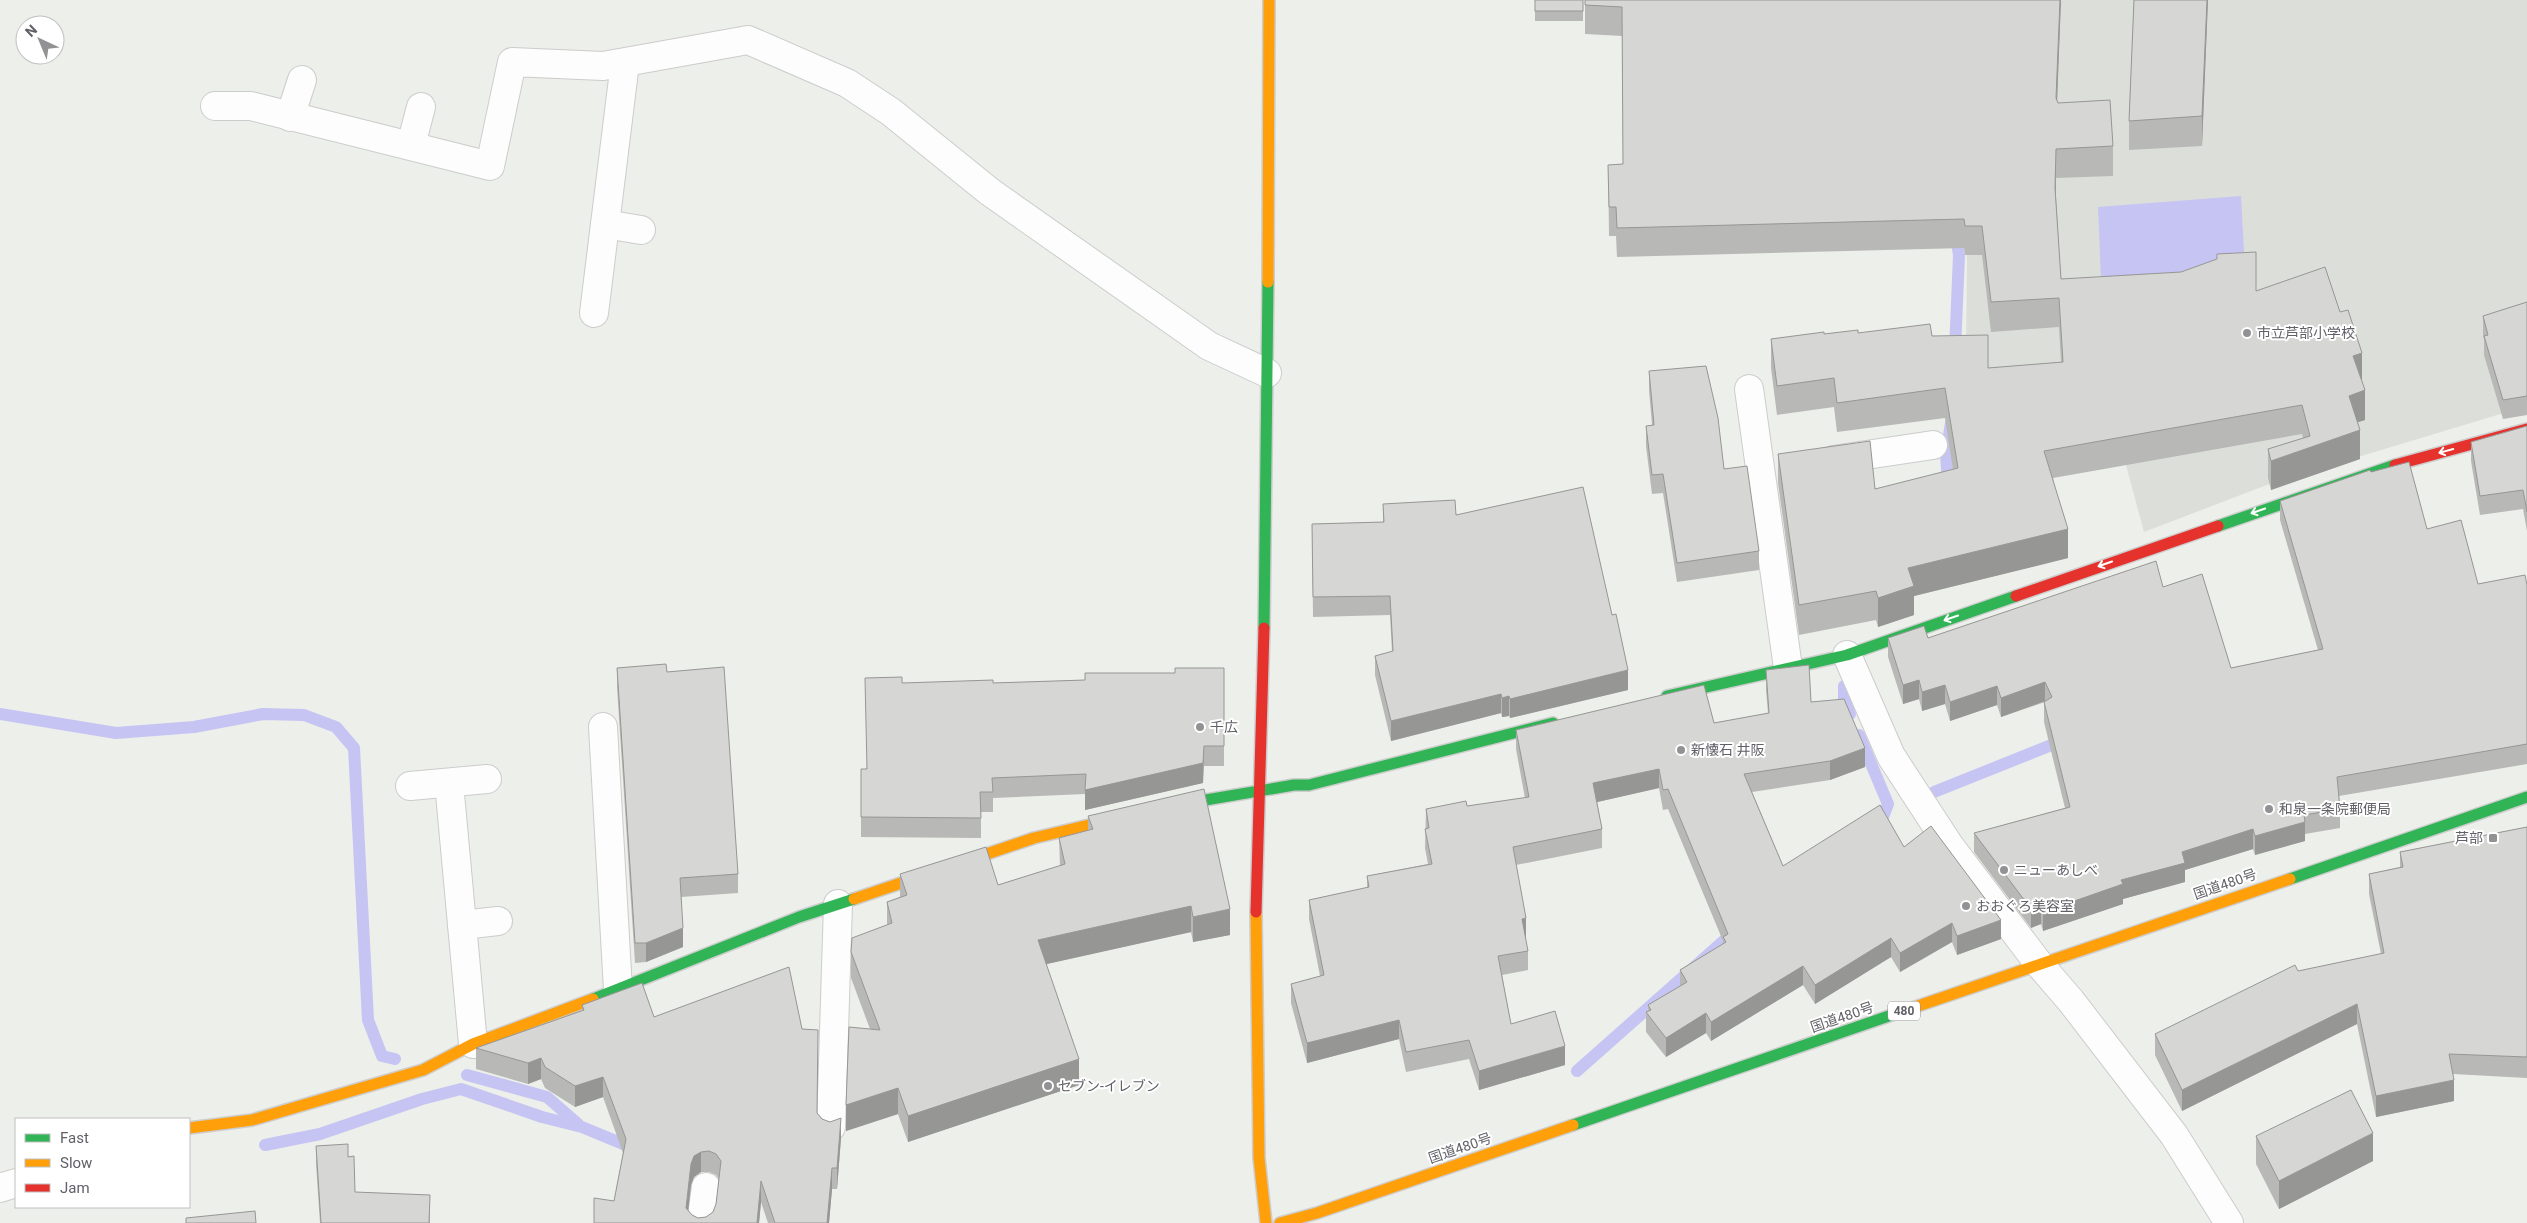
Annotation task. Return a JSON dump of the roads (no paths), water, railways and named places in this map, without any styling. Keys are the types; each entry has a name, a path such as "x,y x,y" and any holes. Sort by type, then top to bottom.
{"main road":[{"path":"1266,1223 1259,1158 1255,937 1261,791 1267,373 1269,0"},
{"path":"1652,700 1847,655 2368,473 2527,429"},
{"path":"1156,810 1202,799 1294,785 1309,785 1565,720"},
{"name":"国道480号","path":"1280,1223 1316,1214 2527,797"},
{"path":"190,1128 252,1120 423,1070 473,1044 618,990 838,904 1034,838 1137,814"}],"street":[{"path":"215,106 250,106 490,166 512,62 603,66 748,40 847,83 891,112 990,192 1209,346 1267,373"},
{"path":"594,313 625,63"},
{"path":"290,116 302,80"},
{"path":"411,146 421,107"},
{"path":"605,224 641,230"},
{"path":"1749,389 1788,668"},
{"path":"1760,470 1934,445"},
{"path":"1847,655 1891,756 1949,845 2039,964 2071,1001 2174,1135 2229,1223"},
{"path":"603,727 618,990"},
{"path":"410,786 487,779"},
{"path":"448,783 473,1044"},
{"path":"832,1127 838,904"},
{"path":"462,925 498,921"},
{"path":"0,1188 15,1182"},
{"path":"701,1223 706,1187"}],"water":[{"path":"2241,196 2245,271 2101,279 2098,207"}],"waterway":[{"path":"1955,231 1959,255 1955,351"},
{"path":"1948,488 1946,453 1951,423"},
{"path":"1844,686 1844,699 1850,714"},
{"path":"0,714 116,733 194,727 263,714 304,715 336,727 354,748 368,1020 382,1056 395,1059"},
{"path":"1859,735 1888,804 1882,820 1875,825"},
{"path":"1934,792 2064,740"},
{"path":"1577,1071 1736,930"},
{"path":"467,1075 547,1097 578,1124"},
{"path":"265,1145 320,1134 422,1099 461,1089 542,1117 582,1127 635,1149"}],"place":[{"name":"市立芦部小学校","path":"2247,333"},
{"name":"千広","path":"1200,727"},
{"name":"新懐石 井阪","path":"1681,750"},
{"name":"和泉一条院郵便局","path":"2269,809"},
{"name":"芦部","path":"2493,838"},
{"name":"ニューあしべ","path":"2004,870"},
{"name":"おおぐろ美容室","path":"1966,906"},
{"name":"セブン-イレブン","path":"1048,1086"}]}
